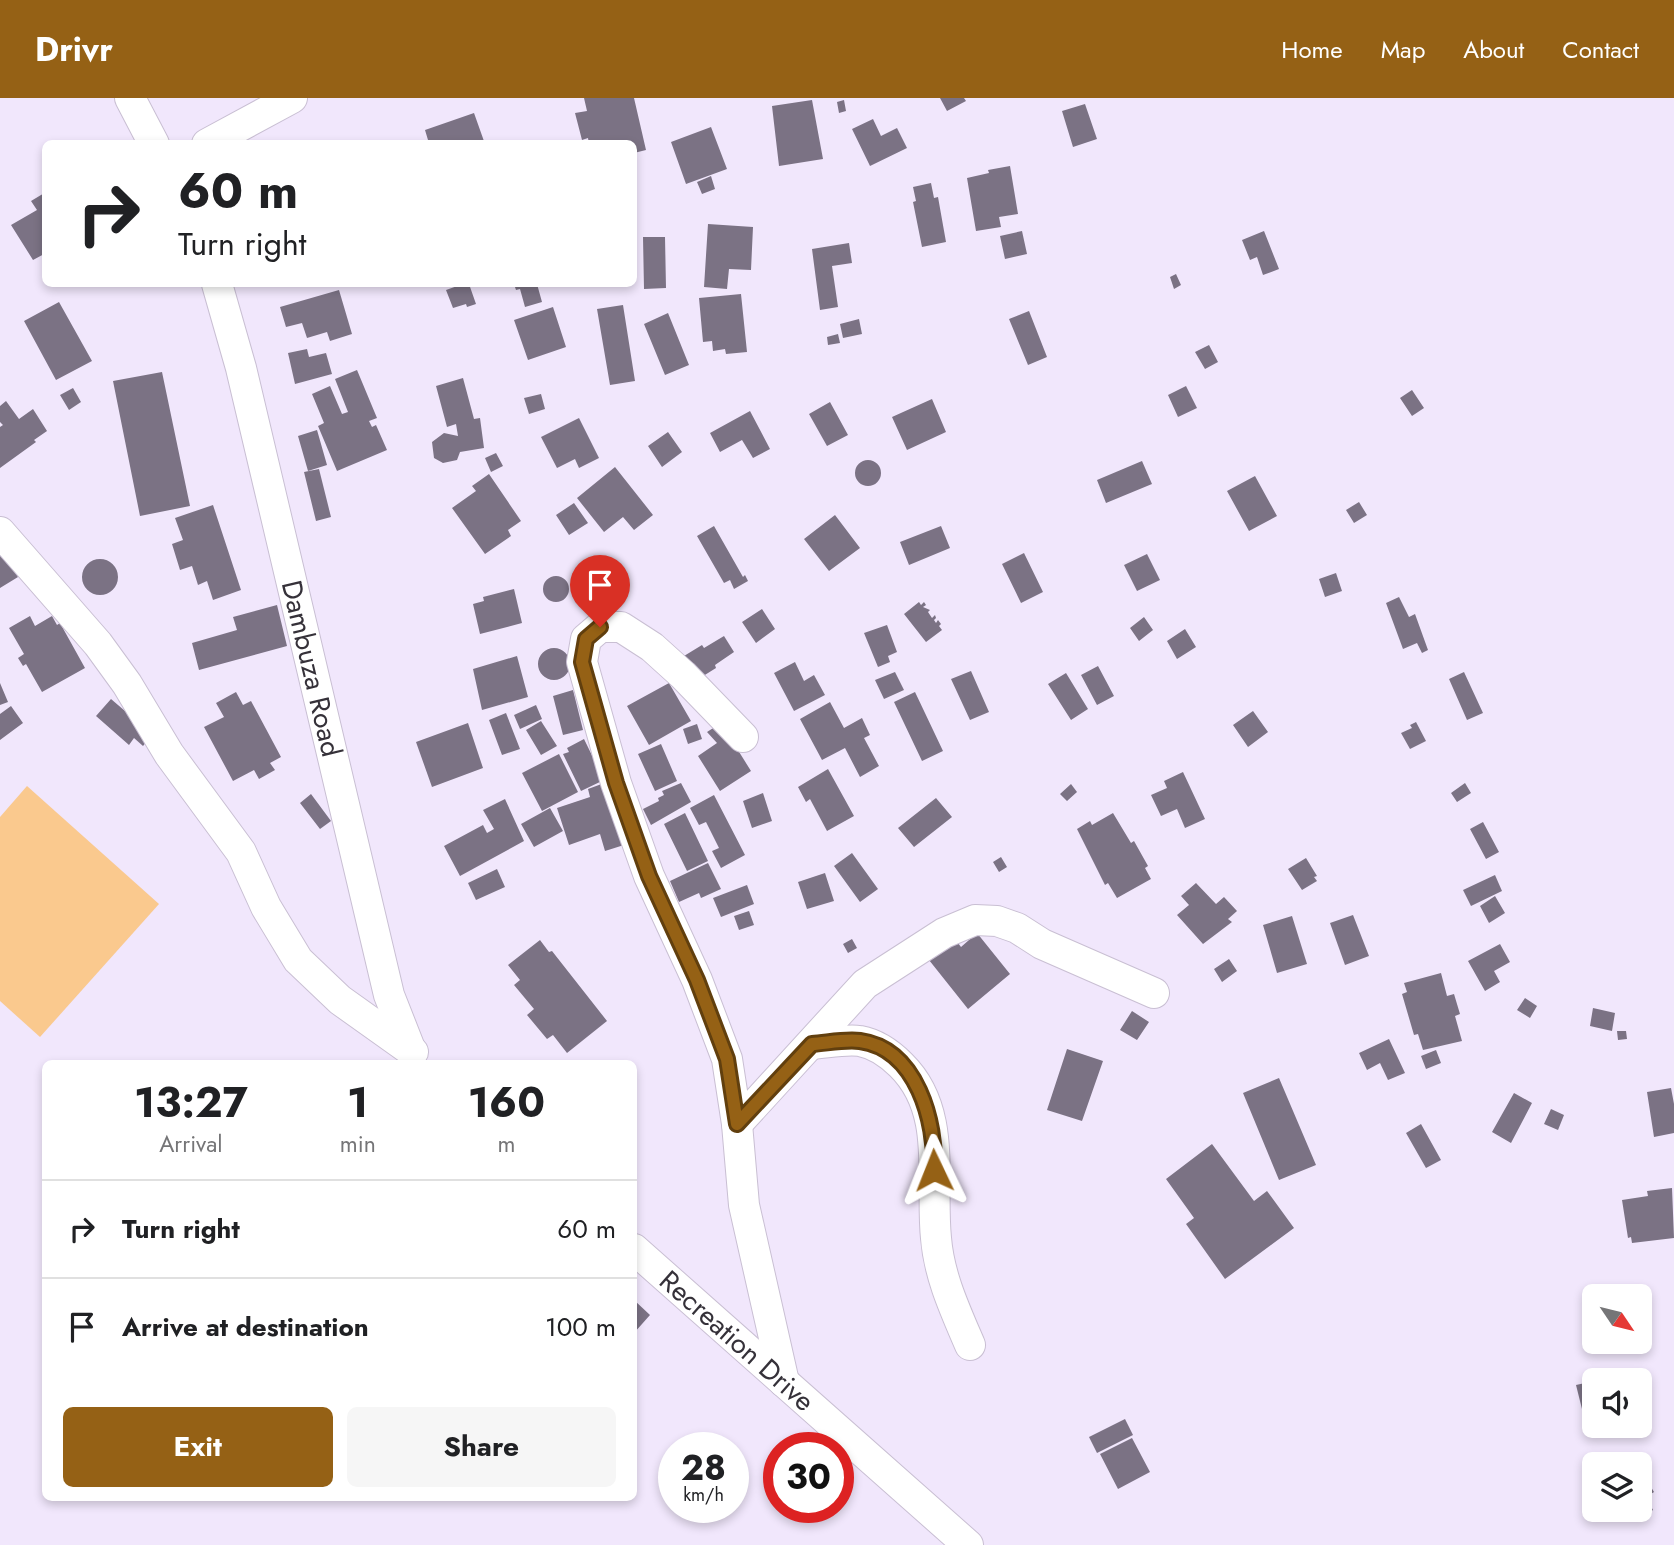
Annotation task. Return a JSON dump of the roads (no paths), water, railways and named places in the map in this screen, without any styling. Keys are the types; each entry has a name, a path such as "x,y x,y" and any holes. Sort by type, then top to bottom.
{"street":[{"path":"130,98 152,140"},
{"path":"214,140 292,98"},
{"name":"Dambuza Road","path":"218,287 244,380 390,995 419,1057"},
{"path":"0,532 98,643 127,684 169,754 241,852 266,907 298,960 340,1000 419,1057"},
{"path":"743,737 652,647 621,627 600,627 586,639 582,662 616,783 649,876 697,980 727,1059 737,1124 744,1205 784,1382"},
{"path":"737,1124 865,984 944,933 975,920 997,921 1017,928 1042,944 1154,993"},
{"path":"812,1044 861,1041 887,1052 913,1077 929,1111 935,1145 933,1194 936,1240 945,1284 970,1345"},
{"name":"Recreation Drive","path":"637,1251 968,1545"}]}
